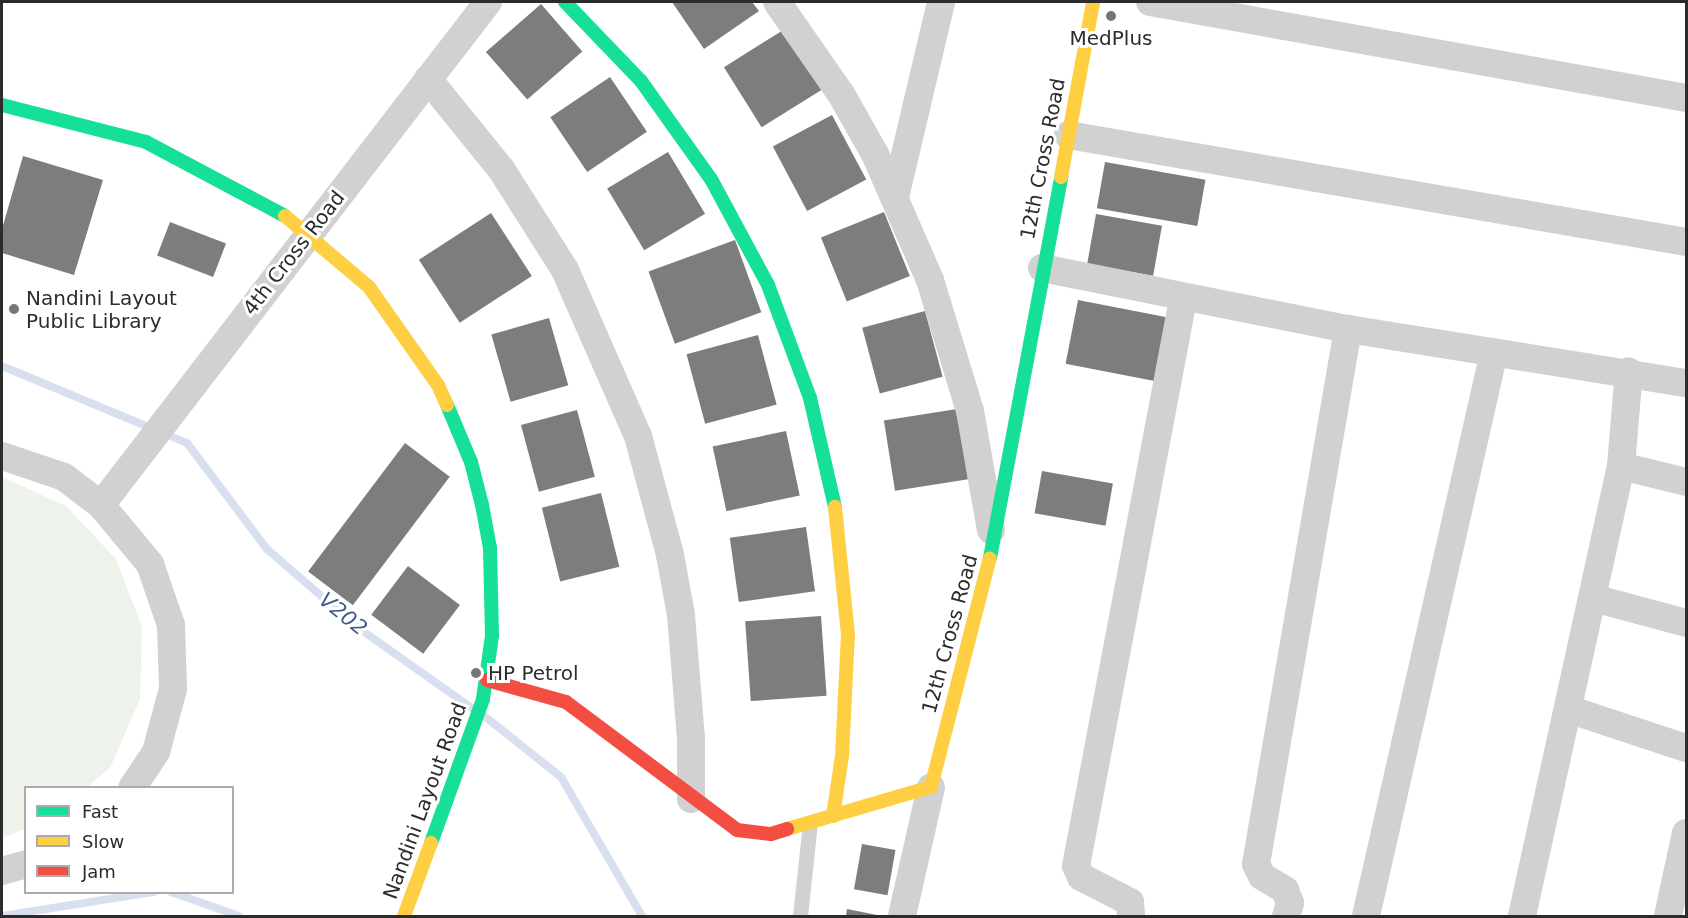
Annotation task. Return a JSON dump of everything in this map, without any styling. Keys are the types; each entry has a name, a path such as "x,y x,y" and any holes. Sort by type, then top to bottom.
{"main road":[{"path":"565,2 641,81 711,179 768,285 810,398 837,515 846,605 847,696 833,816"},
{"name":"12th Cross Road","path":"931,787 993,546 1042,268 1093,2"},
{"path":"2,105 55,115 146,142 231,182 309,233 395,318 438,385 471,462 490,549 492,636 487,680 566,702 671,777 691,799 737,830 771,834 931,787"},
{"name":"Nandini Layout Road","path":"404,916 483,699 487,680"}],"street":[{"name":"4th Cross Road","path":"101,504 488,2"},
{"path":"777,2 841,94 896,197 952,345 984,478 993,546"},
{"path":"896,197 941,2"},
{"path":"1150,2 1686,98"},
{"path":"428,79 501,169 565,270 638,436 670,555 681,615 689,697 691,799"},
{"path":"1068,135 1686,242"},
{"path":"1042,268 1183,299 1348,329 1629,371 1686,383"},
{"path":"1131,916 1130,902 1081,877 1076,866 1183,299"},
{"path":"1286,916 1290,903 1285,890 1262,876 1256,864 1348,329"},
{"path":"1366,916 1494,352"},
{"path":"1522,916 1621,466 1629,371"},
{"path":"2,456 64,477 101,504 150,564 171,625 173,689 156,752 133,786"},
{"path":"1621,466 1686,482"},
{"path":"1593,598 1686,623"},
{"path":"1568,709 1686,748"},
{"path":"902,916 931,787"},
{"path":"1668,916 1686,833"},
{"path":"2,871 24,865"}],"lane":[{"path":"800,916 810,823"}],"shaded area":[{"path":"2,477 66,506 116,559 142,627 140,699 111,766 89,786 24,786 24,829 2,838"}],"building":[{"path":"672,2 752,2 759,11 704,49"},
{"path":"541,4 582,52 527,99 486,52"},
{"path":"785,29 823,89 762,127 724,67"},
{"path":"610,77 647,132 587,172 550,117"},
{"path":"832,115 866,179 807,211 773,146"},
{"path":"668,152 705,214 644,250 607,189"},
{"path":"23,156 103,180 74,275 2,253 2,229"},
{"path":"1105,162 1205,180 1197,226 1097,208"},
{"path":"884,212 910,276 847,301 821,237"},
{"path":"491,213 532,276 460,323 419,260"},
{"path":"1096,214 1162,226 1153,276 1087,264"},
{"path":"170,222 226,244 213,277 157,256"},
{"path":"735,240 761,312 675,344 649,271"},
{"path":"1078,300 1173,319 1161,382 1066,364"},
{"path":"925,311 943,377 880,394 862,328"},
{"path":"549,318 568,385 511,402 491,335"},
{"path":"758,335 777,405 705,424 687,354"},
{"path":"957,409 968,479 895,491 884,421"},
{"path":"577,410 595,477 539,492 521,425"},
{"path":"786,431 800,496 726,511 713,447"},
{"path":"405,443 450,477 353,605 308,572"},
{"path":"1042,471 1113,484 1105,526 1035,513"},
{"path":"601,493 619,567 560,581 542,508"},
{"path":"806,527 815,591 739,602 730,538"},
{"path":"408,566 460,605 423,654 371,615"},
{"path":"821,616 827,696 751,701 745,621"},
{"path":"862,844 895,850 887,895 854,889"},
{"path":"847,909 877,915 877,916 846,916"}],"waterway":[{"name":"V202","path":"2,366 187,443 267,549 357,627 472,708"},
{"name":"V202","path":"483,715 561,777 642,916"},
{"path":"2,916 141,894"},
{"path":"177,894 239,916"}],"traffic: fast":[{"path":"565,2 641,81 711,179 768,285 810,398 835,507"},
{"path":"2,105 146,142 285,216"},
{"path":"990,558 1061,177"},
{"path":"431,843 483,699 492,636 490,548 482,505 471,462 447,405"}],"traffic: slow":[{"path":"1061,177 1093,2"},
{"path":"285,216 369,287 438,385 447,405"},
{"path":"833,816 842,756 848,635 835,507"},
{"path":"787,829 931,787 990,558"},
{"path":"404,916 431,843"}],"traffic: jam":[{"path":"487,680 566,702 737,830 771,834 787,829"}],"place":[{"name":"MedPlus","path":"1111,16"},
{"name":"Nandini Layout Public Library","path":"14,309"},
{"name":"HP Petrol","path":"476,673"}]}
